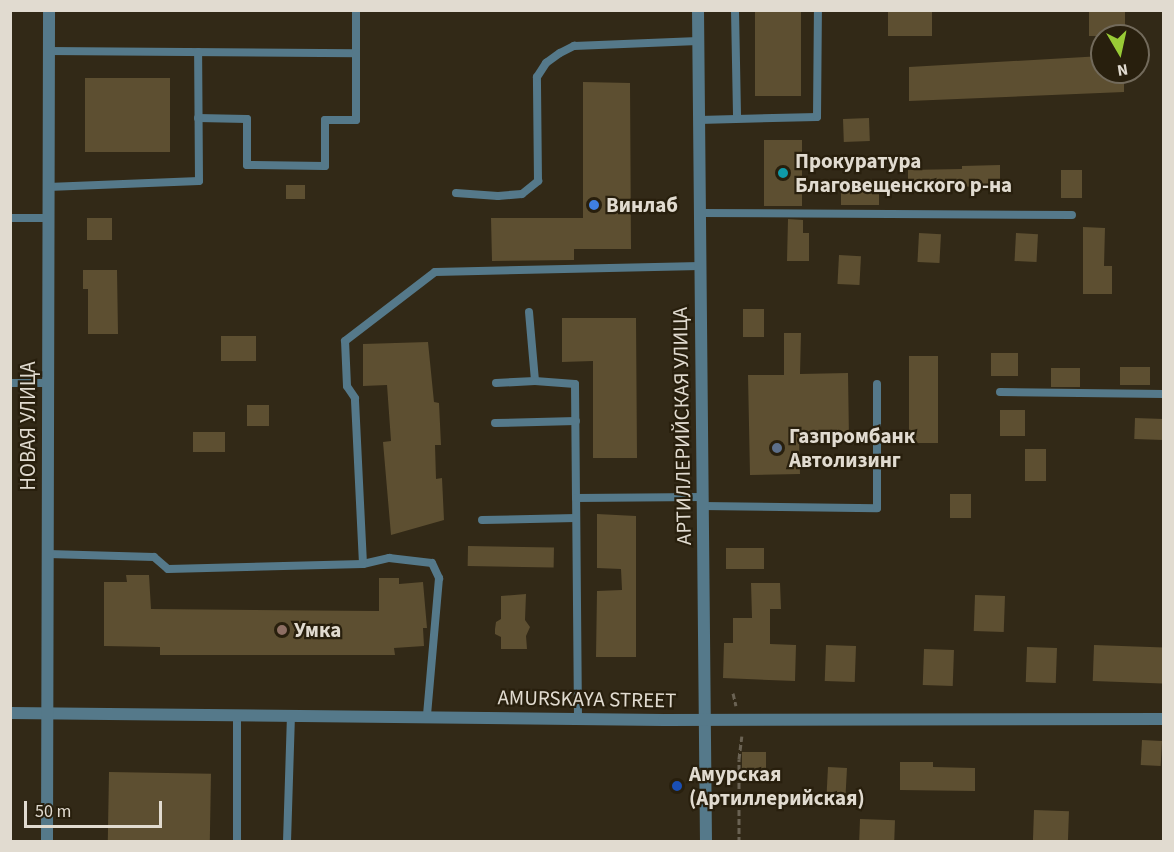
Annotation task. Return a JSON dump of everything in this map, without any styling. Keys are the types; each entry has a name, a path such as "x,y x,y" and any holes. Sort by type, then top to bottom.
{"street":[{"name":"НОВАЯ УЛИЦА","path":"47,842 49,10"},
{"name":"АРТИЛЛЕРИЙСКАЯ УЛИЦА","path":"698,10 706,842"},
{"name":"AMURSKAYA STREET","path":"10,713 706,719 1164,719"}],"lane":[{"path":"198,118 247,119 247,165 325,166 325,120 356,120 356,10"},
{"path":"735,10 737,118"},
{"path":"699,120 817,117 818,10"},
{"path":"456,194 498,196 522,194 538,181 537,77 546,63 560,53 574,46 698,41"},
{"path":"48,51 356,53"},
{"path":"48,187 199,181 198,52"},
{"path":"700,213 1071,215"},
{"path":"10,218 48,218"},
{"path":"363,564 355,398 347,386 345,341 435,273 700,266"},
{"path":"529,312 535,381"},
{"path":"496,383 535,381 575,384 578,718"},
{"path":"10,383 48,383"},
{"path":"576,498 877,508 877,384"},
{"path":"1000,392 1164,394"},
{"path":"495,423 576,421"},
{"path":"482,520 576,518"},
{"path":"48,554 154,557 168,569 363,564 389,558 432,564 439,578 428,716"},
{"path":"237,714 237,842"},
{"path":"287,842 291,715"}],"path":[{"path":"733,693 742,736 739,759 740,842"}],"building":[{"path":"755,10 801,10 801,96 755,96"},
{"path":"888,10 932,10 932,36 888,36"},
{"path":"1089,10 1125,10 1125,24 1090,24 1089,36"},
{"path":"1090,57 1090,84 1124,84 1124,92 909,101 909,67"},
{"path":"85,78 170,78 170,152 85,152"},
{"path":"583,82 630,83 631,249 574,249 574,260 492,261 491,218 583,218"},
{"path":"869,118 870,141 844,142 843,119"},
{"name":"Прокуратура Благовещенского р-на","path":"764,140 802,140 802,206 764,206"},
{"path":"1000,165 1000,186 946,187 946,191 908,191 908,170 962,169 962,166"},
{"path":"1061,170 1082,170 1082,198 1061,198"},
{"path":"841,184 879,184 879,205 841,205"},
{"path":"286,185 305,185 305,199 286,199"},
{"path":"87,218 112,218 112,240 87,240"},
{"path":"788,219 803,220 803,233 809,233 809,261 787,261"},
{"path":"1083,227 1105,228 1104,266 1112,266 1112,294 1083,294"},
{"path":"919,233 941,234 939,263 917,262"},
{"path":"1016,233 1038,234 1037,262 1015,261"},
{"path":"839,255 861,256 859,285 837,284"},
{"path":"83,270 117,270 118,334 88,334 88,289 83,289"},
{"path":"743,309 764,309 764,337 743,337"},
{"path":"562,318 636,318 637,458 593,458 593,361 562,362"},
{"path":"784,333 801,333 800,374 848,373 849,439 799,440 800,474 750,475 748,375 784,375"},
{"path":"221,336 256,336 256,361 221,361"},
{"path":"428,342 434,402 439,403 441,445 435,445 436,479 442,478 444,520 391,535 383,442 391,441 387,385 363,386 363,344"},
{"path":"991,353 1018,353 1018,376 991,376"},
{"path":"909,356 938,356 938,443 909,443"},
{"path":"1120,367 1150,367 1150,385 1120,385"},
{"path":"1051,368 1080,368 1080,387 1051,387"},
{"path":"247,405 269,405 269,426 247,426"},
{"path":"1000,410 1025,410 1025,436 1000,436"},
{"path":"1135,418 1164,419 1163,440 1134,439"},
{"path":"193,432 225,432 225,452 193,452"},
{"path":"1025,449 1046,449 1046,481 1025,481"},
{"path":"950,494 971,494 971,518 950,518"},
{"path":"597,514 636,516 636,657 596,657 597,591 622,590 621,569 597,568"},
{"path":"468,546 554,548 554,567 468,566"},
{"path":"726,548 764,548 764,569 726,569"},
{"path":"126,575 149,575 151,609 379,611 379,578 399,578 399,584 423,582 427,628 423,628 424,646 394,648 395,655 160,655 160,647 104,646 104,582 127,582"},
{"path":"751,583 780,583 781,609 770,609 770,644 796,645 795,681 723,678 724,643 733,643 733,618 752,618"},
{"path":"526,594 525,620 530,627 526,636 527,649 501,649 501,637 495,634 495,629 496,622 501,619 501,596"},
{"path":"975,595 1005,596 1004,632 974,631"},
{"path":"826,645 856,646 855,682 825,681"},
{"path":"1094,645 1164,647 1163,683 1093,681"},
{"path":"1027,647 1057,648 1056,683 1026,682"},
{"path":"924,649 954,650 953,686 923,685"},
{"path":"1142,740 1162,741 1161,766 1141,765"},
{"path":"742,752 766,752 766,780 742,780"},
{"path":"900,762 933,762 933,767 975,768 975,791 900,790"},
{"path":"828,767 847,768 846,793 827,792"},
{"path":"109,772 211,774 210,842 108,842"},
{"path":"1034,810 1069,811 1068,842 1033,842"},
{"path":"860,819 895,820 894,842 859,842"}],"place":[{"name":"Прокуратура Благовещенского р-на","path":"783,173"},
{"name":"Винлаб","path":"594,205"},
{"name":"Газпромбанк Автолизинг","path":"777,448"},
{"name":"Умка","path":"282,630"},
{"name":"Амурская (Артиллерийская)","path":"677,786"}]}
